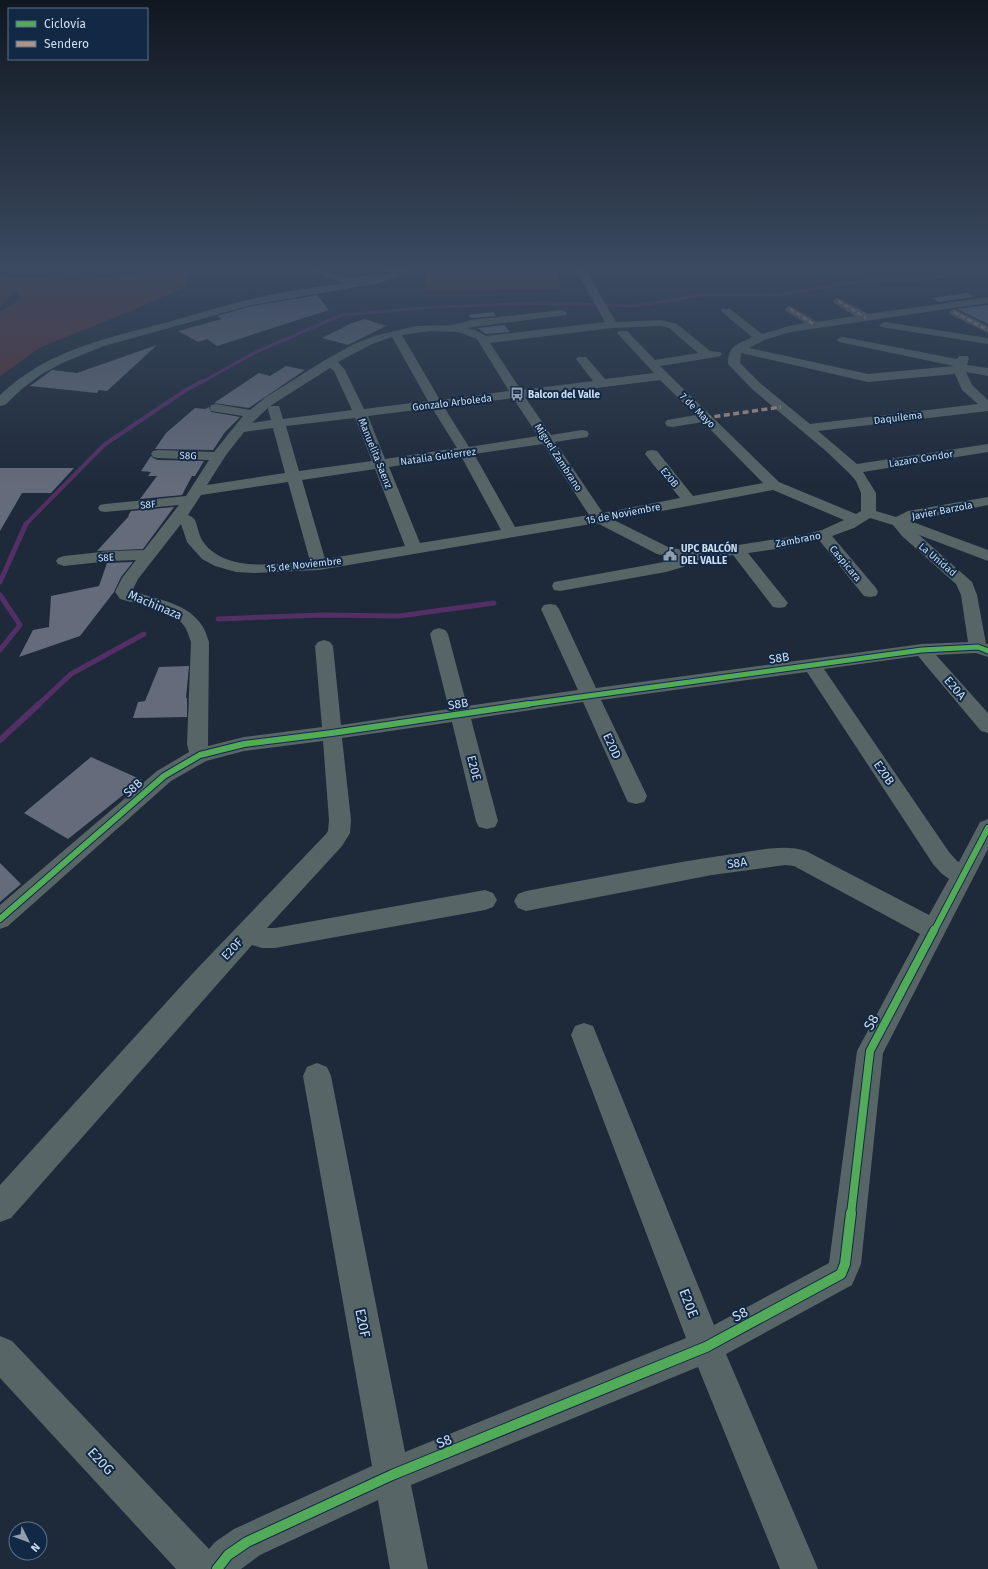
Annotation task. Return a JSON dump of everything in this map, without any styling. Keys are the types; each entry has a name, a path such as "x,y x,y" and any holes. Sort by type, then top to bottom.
{"street":[{"path":"0,402 18,384 30,375 62,358 92,346 113,340"},
{"path":"179,517 218,456 253,414 267,402 331,362 367,343 376,340"},
{"path":"399,340 466,452 510,532"},
{"name":"Miguel Zambrano","path":"483,340 599,518 663,551 690,557"},
{"name":"7 de Mayo","path":"630,340 663,376 774,485"},
{"path":"690,340 707,355"},
{"path":"755,340 736,352 734,364 745,377 808,428 854,469 866,487 871,501 863,517"},
{"path":"844,340 959,367 988,372"},
{"path":"983,340 966,351 959,367 966,387 988,407"},
{"path":"652,364 736,352 868,378 959,367"},
{"path":"582,359 601,383"},
{"name":"Manuelita Saenz","path":"331,362 339,370 360,413 414,548"},
{"name":"Gonzalo Arboleda","path":"240,428 663,376"},
{"path":"267,402 273,406 319,565"},
{"name":"Daquilema","path":"808,428 988,407"},
{"path":"216,408 253,414"},
{"path":"672,423 705,418"},
{"name":"Natalia Gutierrez","path":"193,496 294,476 582,434"},
{"name":"Lazaro Condor","path":"854,469 988,448"},
{"name":"S8G","path":"158,454 218,456"},
{"name":"E20B","path":"652,454 689,500"},
{"path":"774,485 863,517 898,522 988,556"},
{"name":"15 de Noviembre","path":"179,517 187,520 196,544 206,555 216,561 231,566 285,568 319,565 599,518 774,485"},
{"name":"S8F","path":"105,508 193,496"},
{"name":"Javier Barzola","path":"898,522 908,516 988,501"},
{"name":"Machinaza","path":"179,517 130,578 123,592 126,595 158,604 182,614 194,627 200,642 197,744 200,756"},
{"name":"Zambrano","path":"560,586 664,567 679,563 690,557 738,551 823,535 863,517"},
{"name":"La Unidad","path":"898,522 907,533 964,582 969,595 983,649"},
{"name":"Caspicara","path":"823,535 870,592"},
{"path":"738,551 779,603"},
{"name":"S8E","path":"64,561 110,556 148,555"},
{"name":"E20D","path":"550,609 636,796"},
{"name":"E20E","path":"439,634 487,821"},
{"name":"E20F","path":"0,1207 339,833 340,820 338,782 324,646"},
{"name":"S8B","path":"0,919 164,776 200,756 244,744 460,715 589,695 811,664 922,650 983,649"},
{"name":"E20A","path":"922,650 988,726"},
{"name":"E20B","path":"811,664 941,858 949,867 963,876"},
{"name":"S8","path":"217,1569 228,1554 247,1542 392,1476 706,1346 841,1274 846,1264 868,1059 873,1044 988,828"},
{"name":"S8A","path":"526,901 712,866 785,856 798,857 934,929"},
{"path":"248,932 262,938 275,938 485,900"},
{"name":"E20E","path":"584,1035 706,1346 799,1569"},
{"name":"E20F","path":"317,1076 409,1569"},
{"name":"E20G","path":"0,1353 202,1569"}],"shaded area":[{"path":"0,340 58,340 41,347 0,376"}],"building":[{"path":"209,340 235,340 217,346"},
{"path":"330,340 358,340 348,345"},
{"path":"157,345 107,391 99,390 97,393 30,386 52,370 77,373"},
{"path":"286,366 305,370 249,408 214,403 259,373 270,376"},
{"path":"209,407 211,412 240,417 225,432 213,450 155,449 166,433 195,408 205,409"},
{"path":"151,456 158,460 204,461 195,476 192,476 182,495 140,499 157,476 148,476 151,472 141,471"},
{"path":"0,468 74,468 51,493 22,493 0,531"},
{"path":"174,507 143,549 97,551 129,516 131,511"},
{"path":"133,562 121,577 114,592 80,636 19,657 33,630 49,627 51,596 99,586 107,563"},
{"path":"189,666 186,698 187,717 133,718 138,702 145,701 159,667"},
{"path":"91,757 142,780 68,839 24,813"},
{"path":"0,863 21,884 0,902"}],"waterway":[{"path":"202,382 256,352 283,340"},
{"path":"25,525 104,445 186,390 203,381"},
{"path":"0,582 26,524"},
{"path":"0,595 20,625 0,650"},
{"path":"218,619 322,615 399,616 494,603"},
{"path":"38,705 71,674 144,634"},
{"path":"0,740 39,704"}],"marked path":[{"path":"705,418 781,407"}],"cycle path":[{"path":"0,919 164,776 200,755 244,744 922,650 978,647 988,651"},
{"path":"217,1569 228,1555 247,1542 392,1475 706,1347 841,1274 845,1264 870,1051 988,828"}],"place":[{"name":"Balcon del Valle","path":"517,394"},
{"name":"UPC BALCÓN DEL VALLE","path":"670,554"}]}
